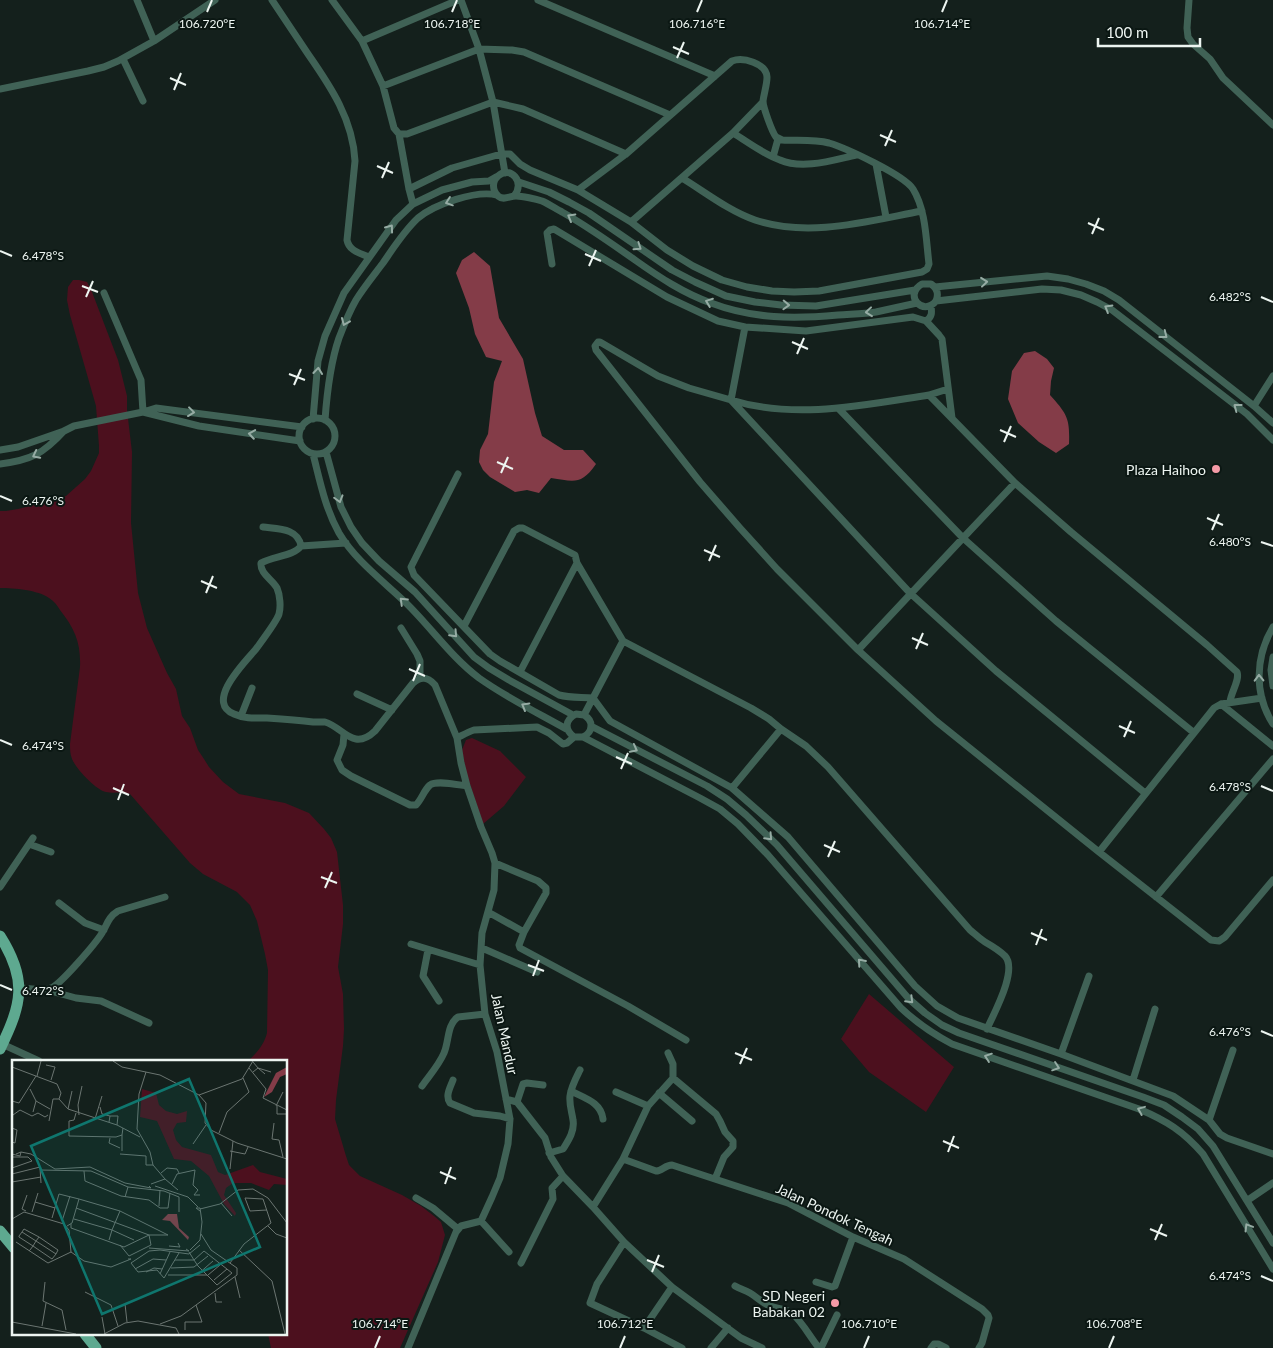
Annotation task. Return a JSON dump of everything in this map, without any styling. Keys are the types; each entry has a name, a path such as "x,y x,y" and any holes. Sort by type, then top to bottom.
{"main road":[{"path":"0,936 13,960 20,988 15,1013 1,1047"},
{"path":"0,1231 12,1246"},
{"path":"87,1336 96,1348"}],"street":[{"path":"136,0 154,41"},
{"path":"2,89 104,67 123,59 154,41 215,0"},
{"path":"272,0 327,81 339,102 347,122 355,150 355,162 347,240 348,246 369,257"},
{"path":"332,0 362,41 382,86 394,128 400,134 413,204"},
{"path":"362,41 460,0 479,49 493,102 504,173"},
{"path":"538,0 715,76"},
{"path":"1189,0 1188,37 1210,59 1223,78 1272,122"},
{"path":"382,86 479,49 512,50 524,52 670,115"},
{"path":"123,59 143,101"},
{"path":"410,189 452,168 501,154 510,154 520,164 530,170 578,190 631,222 667,250 693,266 722,280 772,291 819,291 922,272 927,269 929,264 922,211 913,189 907,182 876,164 827,143 778,139 774,134 763,102 767,78 764,69 747,61 732,61 626,154 578,190"},
{"path":"400,134 407,134 493,102 523,109 626,154"},
{"path":"631,222 733,133 763,102"},
{"path":"733,133 773,157 789,163 820,162 857,155"},
{"path":"773,157 778,139"},
{"path":"876,164 886,217"},
{"path":"313,419 318,362 325,336 344,294 396,220 413,204 442,190 472,182 488,181 504,173 513,175 519,182 569,202 672,270 726,296 781,305 816,306 915,290"},
{"path":"496,177 493,186 497,195"},
{"path":"682,178 737,212 773,225 817,228 922,211"},
{"path":"325,420 332,363 346,319 356,300 403,234 420,217 443,204 472,195 489,193 505,199 514,196 518,192 519,182"},
{"path":"514,196 542,201 584,224 665,281 689,294 711,303 759,316 798,318 874,312 917,303 923,306 1042,288 1062,290 1089,298 1112,310 1247,414 1273,440"},
{"path":"552,264 547,233 550,230 554,230 667,296 718,321 745,327 806,331 913,317 926,321 942,339 952,418"},
{"path":"917,303 914,296 915,290 919,285 925,283 935,287 1047,276 1086,284 1104,291 1119,300 1273,423"},
{"path":"926,321 931,318 938,294 935,287"},
{"path":"104,293 141,380 143,412"},
{"path":"731,400 745,327"},
{"path":"948,389 929,395 839,409 780,409 742,404 675,384 643,368 600,342 595,346 596,350 700,482 778,569 858,650 942,726 1098,852 1211,940 1219,941 1225,937 1273,880"},
{"path":"1254,406 1273,376"},
{"path":"929,395 1015,483 1237,672 1238,677 1231,693 1230,702"},
{"path":"731,400 910,593 996,671 1145,793"},
{"path":"0,450 18,447 85,423 156,408 302,427"},
{"path":"839,409 963,538 1056,621 1194,732"},
{"path":"143,412 199,426 300,441"},
{"path":"313,419 325,420 332,426 335,433 331,448 319,454 313,454 305,449 300,441 302,427 306,422 313,419"},
{"path":"0,464 28,459 42,452 64,431"},
{"path":"326,452 341,507 362,543 379,561 415,592 474,657 508,680 573,715 584,715 590,721 591,726 590,731 583,737"},
{"path":"313,454 328,512 346,543 372,572 405,602 452,652 479,677 501,692 568,730 574,737"},
{"path":"458,474 411,567 414,575 490,654 500,661 568,698 593,698"},
{"path":"858,650 1015,483"},
{"path":"263,527 286,529 300,539 302,546"},
{"path":"464,626 514,530 522,528 575,555 577,563 623,641 751,708 806,746 828,767 970,930 1005,956 1009,963 1007,978 988,1029"},
{"path":"346,543 302,546 298,551 261,563 262,571 276,587 279,597 279,616 229,682 224,696 226,709 234,714 249,718 326,722 355,739 365,738 375,731 413,683 420,678 420,661 401,628"},
{"path":"520,672 577,563"},
{"path":"1273,627 1261,652 1259,666 1259,684 1265,712 1273,724"},
{"path":"584,715 623,641"},
{"path":"1273,657 1271,670 1273,686"},
{"name":"Jalan Mandur","path":"420,678 429,679 435,685 457,738 467,786 480,827 495,863 494,890 482,933 480,965 485,1014 497,1052 510,1120 508,1144 500,1178 480,1221"},
{"path":"242,716 252,688"},
{"path":"357,694 392,710"},
{"path":"593,698 610,720 732,788 788,837 915,986 942,1009 958,1018 1173,1096 1210,1120 1220,1134 1273,1154"},
{"path":"1098,852 1214,708 1230,702 1262,698"},
{"path":"1221,704 1273,746"},
{"path":"568,730 567,724 573,715"},
{"path":"591,726 707,786 746,814 772,840 909,999 942,1025 959,1033 1143,1097 1164,1106 1182,1117 1213,1146 1273,1243"},
{"path":"457,738 468,731 474,730 531,727 542,728 563,744 567,744 574,737 583,737 720,809 738,824 768,855 901,1008 934,1035 952,1044 1139,1109 1158,1117 1190,1139 1203,1154 1273,1269"},
{"path":"732,788 781,729"},
{"path":"344,734 338,760 342,770 410,805 416,805 430,785 435,782 467,786"},
{"path":"1156,897 1273,759"},
{"path":"0,886 31,841 51,852"},
{"path":"495,863 538,881 546,888 546,893 524,932 520,948 628,1006 686,1040"},
{"path":"46,990 60,981 97,940 110,918 118,911 165,897"},
{"path":"59,903 85,923 104,930"},
{"path":"488,912 524,932"},
{"path":"411,944 480,965"},
{"path":"482,948 537,972"},
{"path":"428,950 423,976 439,1001"},
{"path":"1061,1054 1089,976"},
{"path":"20,988 46,990 76,998 101,1001 148,1023"},
{"path":"1133,1080 1155,1009"},
{"path":"422,1086 443,1055 455,1018 485,1014"},
{"path":"1,1047 36,1060"},
{"path":"1210,1120 1233,1050"},
{"path":"593,1207 623,1159 648,1106 673,1078 673,1064 668,1053"},
{"path":"549,1153 563,1149 573,1130 570,1102 571,1091 580,1070"},
{"path":"673,1078 716,1114 725,1132 733,1141 733,1147 724,1157 715,1179"},
{"path":"453,1080 447,1096 450,1104 474,1113 500,1116 510,1120"},
{"path":"517,1102 523,1084 543,1085"},
{"path":"571,1091 599,1106 603,1119"},
{"path":"616,1092 648,1106"},
{"path":"659,1093 692,1121"},
{"path":"506,1099 517,1102 545,1138 553,1162 563,1176 624,1242 672,1287 741,1338 758,1347"},
{"name":"Jalan Pondok Tengah","path":"623,1159 656,1171 672,1165 788,1203 853,1237 904,1259 986,1312 989,1323 980,1345"},
{"path":"522,1264 552,1198 552,1188 563,1176"},
{"path":"1248,1200 1273,1183"},
{"path":"416,1198 433,1208 458,1229"},
{"path":"408,1348 458,1229 461,1226 480,1221 509,1252"},
{"path":"816,1282 832,1287 835,1286 853,1237"},
{"path":"624,1242 598,1284 590,1303 682,1348"},
{"path":"735,1286 752,1294 767,1305 791,1312 820,1348 837,1315"},
{"path":"644,1328 672,1287"},
{"path":"711,1348 728,1328"},
{"path":"931,1348 934,1344 938,1344 946,1348"},
{"path":"980,1345 988,1348"}],"shaded area":[{"path":"474,252 490,266 499,318 523,359 542,436 564,450 583,450 596,464 581,479 571,481 551,478 539,493 527,490 515,492 490,477 483,470 479,462 480,450 488,434 494,382 502,361 486,357 475,334 469,308 456,273 462,260"},
{"path":"73,280 87,282 118,360 127,396 132,452 131,523 138,593 147,628 176,689 182,716 190,728 198,750 209,767 223,782 239,794 285,803 309,813 331,838 337,852 343,905 343,924 338,967 343,994 344,1029 335,1119 349,1165 360,1176 421,1206 441,1222 445,1235 438,1262 400,1348 271,1348 268,1336 288,1336 288,1060 249,1060 259,1049 267,1033 268,970 257,921 250,905 237,892 203,874 190,863 130,794 109,793 102,790 92,783 78,768 70,753 80,667 78,643 73,630 51,599 39,593 26,590 0,588 0,511 18,509 66,496 85,479 99,453 96,406 70,315 67,300 68,287"},
{"path":"1035,351 1047,359 1054,368 1050,395 1064,412 1068,422 1069,444 1056,453 1039,442 1018,423 1008,399 1012,371 1024,353"},
{"path":"472,738 500,751 526,777 504,806 483,824 466,772 462,750 466,740"},
{"path":"869,994 954,1067 926,1112 869,1072 841,1039"}],"place":[{"name":"Plaza Haihoo","path":"1216,469"},
{"name":"SD Negeri Babakan 02","path":"835,1303"}]}
